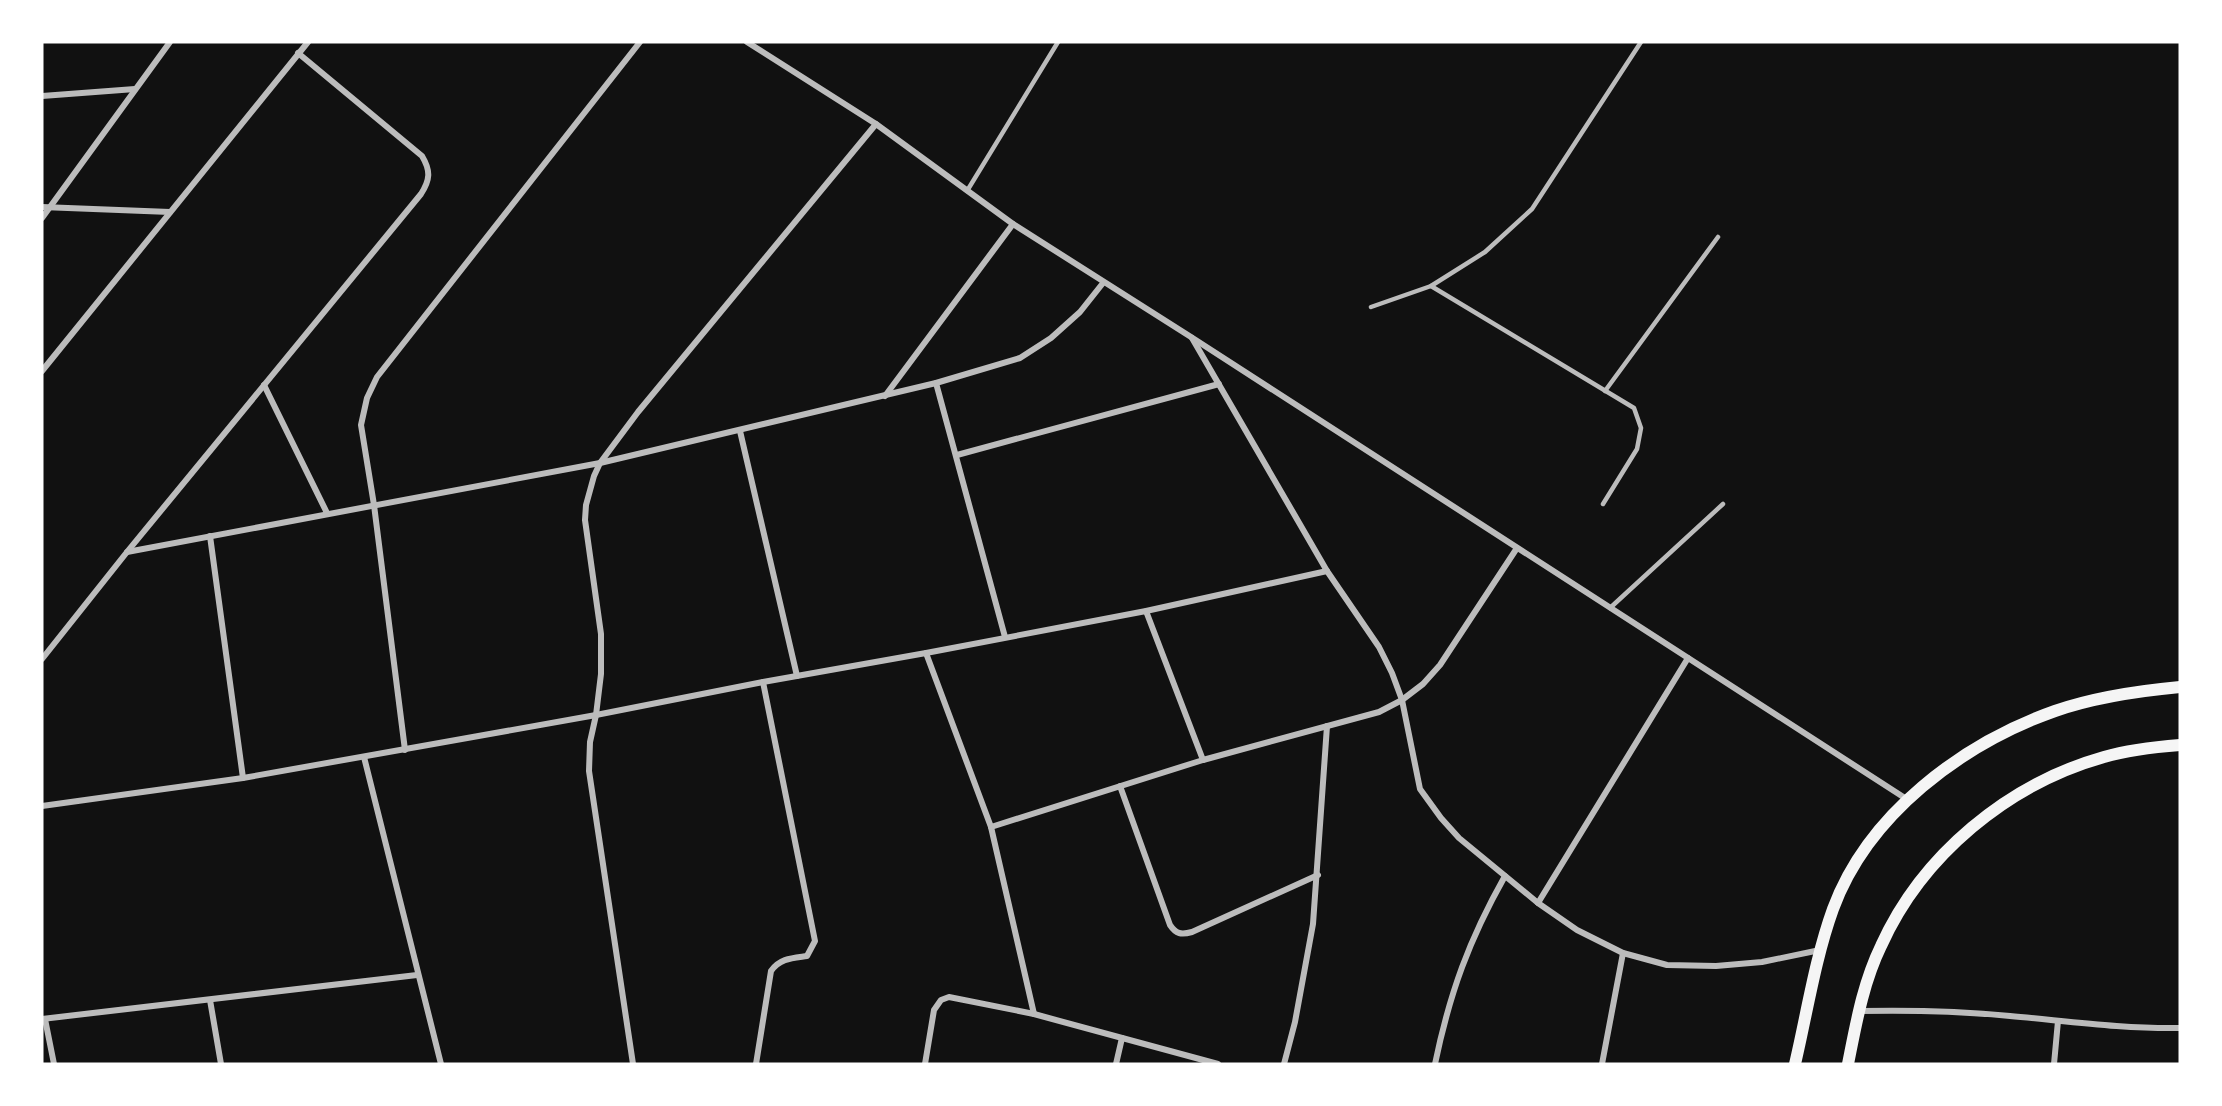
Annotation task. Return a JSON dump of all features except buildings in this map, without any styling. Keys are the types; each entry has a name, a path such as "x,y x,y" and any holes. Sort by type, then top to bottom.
{"main road":[{"path":"1795,1064 1833,908 1852,868 1877,832 1908,800 1941,772 1977,748 2055,711 2096,699 2139,691 2180,687"},
{"path":"1848,1064 1858,1011 1881,945 1917,884 1940,858 1976,824 2015,796 2058,773 2104,757 2151,747 2180,745"}],"street":[{"path":"42,218 170,42"},
{"path":"42,371 308,42"},
{"path":"405,750 374,505 361,425 367,398 377,377 640,42"},
{"path":"747,42 876,124 1013,224 1908,800"},
{"path":"43,655 429,182 429,168 422,156 298,53"},
{"path":"42,96 135,89"},
{"path":"633,1064 589,771 590,742 602,674 601,634 585,520 589,490 600,463 638,412 876,124"},
{"path":"42,207 170,212"},
{"path":"884,397 1013,224"},
{"path":"127,552 600,463 936,383 1020,358 1051,338 1080,312 1104,283"},
{"path":"1191,337 1327,571 1379,647 1402,700 1420,789 1459,838 1538,903 1576,930 1623,953 1667,964 1716,966 1762,962 1821,950"},
{"path":"936,383 1005,637"},
{"path":"957,455 1219,384"},
{"path":"264,385 327,513"},
{"path":"740,431 797,675"},
{"path":"210,536 243,778"},
{"path":"991,827 1203,760 1379,712 1402,700 1423,684 1440,665 1517,548"},
{"path":"42,806 243,778 596,716 797,675 1146,611 1327,571"},
{"path":"1146,611 1203,760"},
{"path":"926,653 991,827 1034,1014"},
{"path":"1538,903 1688,658"},
{"path":"756,1064 771,971 782,960 807,956 814,941 763,682"},
{"path":"1284,1064 1304,978 1318,875 1327,726"},
{"path":"364,757 441,1064"},
{"path":"1120,786 1174,932 1183,935 1192,932 1318,875"},
{"path":"1435,1064 1453,990 1467,951 1504,876"},
{"path":"1602,1064 1623,953"},
{"path":"54,1064 44,1019 417,975"},
{"path":"925,1064 934,1010 940,1000 949,997 1034,1014 1218,1064"},
{"path":"210,1000 221,1064"},
{"path":"1858,1011 1948,1012 2112,1027 2180,1028"},
{"path":"2054,1064 2058,1021"},
{"path":"1116,1064 1122,1038"}],"lane":[{"path":"968,191 1058,42"},
{"path":"1371,307 1431,286 1485,252 1532,209 1641,42"},
{"path":"1605,391 1718,237"},
{"path":"1431,286 1634,408 1641,428 1637,449 1603,504"},
{"path":"1610,608 1723,504"}]}
